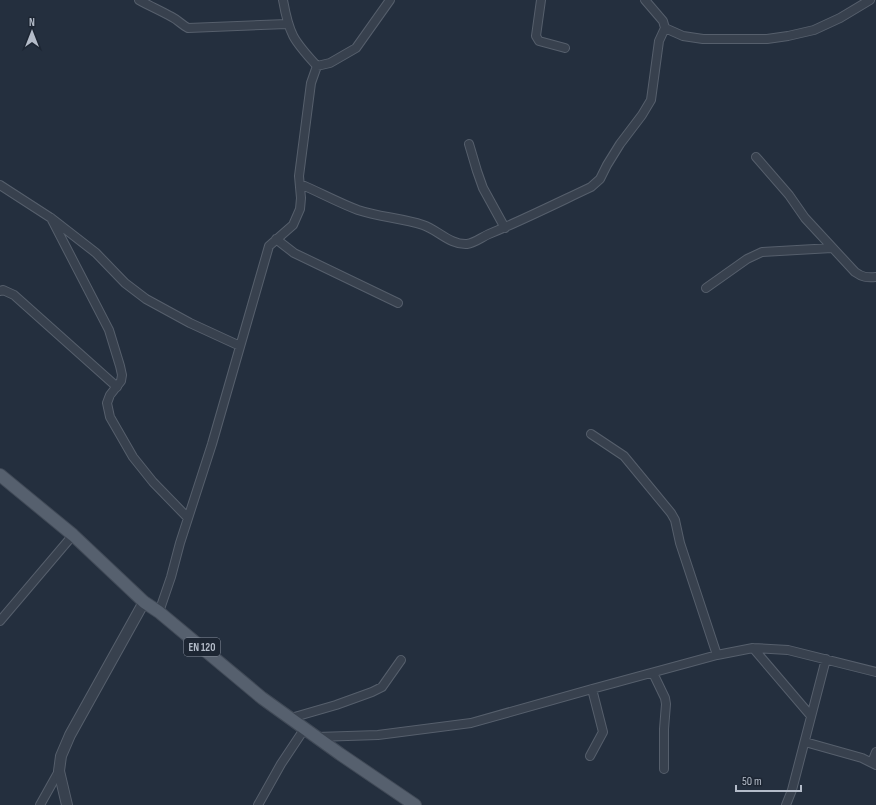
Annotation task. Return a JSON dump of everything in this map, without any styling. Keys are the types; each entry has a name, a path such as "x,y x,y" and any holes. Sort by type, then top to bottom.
{"main road":[{"name":"EN 120","path":"0,475 73,535 144,602 159,612 262,698 415,805"}],"street":[{"path":"139,0 173,17 181,25 188,28 287,24"},
{"path":"283,0 287,24 292,36 317,66"},
{"path":"317,66 330,63 356,48 390,0"},
{"path":"541,0 536,36 540,41 565,48"},
{"path":"300,184 357,210 377,216 424,225 454,242 465,244 472,243 591,187 600,179 607,164 651,100 658,41 665,28 663,20 645,0"},
{"path":"665,28 683,36 703,39 767,38 788,36 814,30 840,18 870,0"},
{"path":"159,612 212,444 269,246 293,225 300,209 301,198 299,176 312,83 317,66"},
{"path":"469,144 483,188 505,228"},
{"path":"756,157 789,195 805,218 855,272 861,276 869,278 876,277"},
{"path":"0,186 51,218 96,253 125,283 146,299 190,323 240,346"},
{"path":"51,218 109,330 122,375 121,381 106,403 110,417 133,457 153,482 188,518"},
{"path":"276,240 294,253 398,303"},
{"path":"706,288 747,259 762,252 832,248"},
{"path":"0,291 3,290 14,295 117,388"},
{"path":"592,434 624,456 671,513 675,520 680,543 717,655"},
{"path":"0,621 73,535"},
{"path":"40,805 58,771 61,756 70,735 144,602"},
{"path":"753,648 811,716"},
{"path":"317,737 385,735 470,723 717,655 753,648 788,650 876,672"},
{"path":"786,805 792,790 826,659"},
{"path":"290,718 336,705 382,687 390,678 401,660"},
{"path":"653,673 666,704 664,729 664,769"},
{"path":"590,756 603,732 592,689"},
{"path":"258,805 281,764 305,728"},
{"path":"805,742 874,763 876,752"},
{"path":"58,771 67,805"}]}
